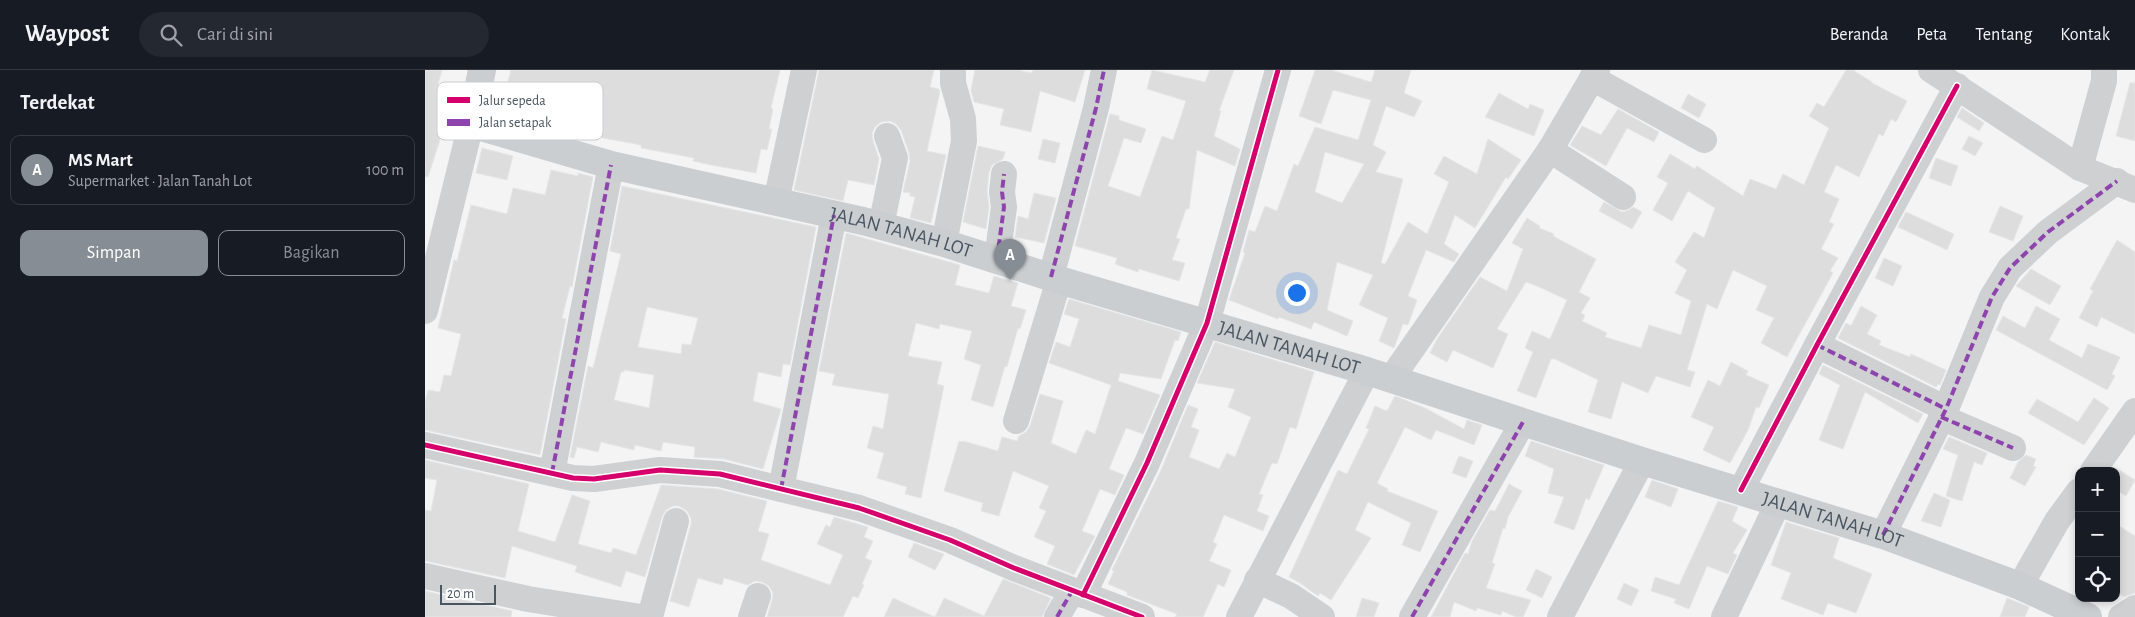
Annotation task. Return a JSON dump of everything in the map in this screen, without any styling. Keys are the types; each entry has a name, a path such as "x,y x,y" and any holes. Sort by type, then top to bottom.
{"main road":[{"name":"JALAN TANAH LOT","path":"526,140 611,165 834,215 944,242 1055,278 1379,375 1642,461 1883,535 2020,586 2088,617"}],"street":[{"path":"776,202 804,70"},
{"path":"944,242 964,141 963,120 953,83 953,70"},
{"path":"1016,421 1055,278 1104,70"},
{"path":"1057,617 1077,593 1147,463 1207,323 1278,70"},
{"path":"1931,70 2079,168 2126,186"},
{"path":"2079,168 2104,81 2104,70"},
{"path":"1239,617 1257,580 1379,375 1550,150 1595,74 1704,140"},
{"path":"1741,490 1957,86"},
{"path":"881,226 895,158 887,136"},
{"path":"425,311 435,222 465,140"},
{"path":"1550,150 1623,197"},
{"path":"552,473 611,165"},
{"path":"997,259 1004,207 1002,192 1004,174"},
{"path":"1883,535 1944,413 1993,297 2010,268 2048,232 2126,186"},
{"path":"781,489 834,215"},
{"path":"1817,345 2013,448"},
{"path":"2096,467 2135,411"},
{"path":"1412,617 1523,422"},
{"path":"425,445 552,473 594,479 660,470 720,474 859,508 950,540 1077,593 1141,617"},
{"path":"1560,617 1642,461"},
{"path":"2020,586 2057,521 2075,496"},
{"path":"1724,617 1778,503"},
{"path":"651,617 677,521"},
{"path":"425,576 527,599 641,617"},
{"path":"1257,580 1291,596 1322,617"},
{"path":"2121,617 2135,608"}],"building":[{"path":"425,70 442,70 437,82 437,140 440,140 428,177 425,176"},
{"path":"511,70 780,70 771,108 773,109 769,129 772,129 767,150 761,149 756,173 693,161 694,158 641,148 641,145 603,138 603,82 508,82"},
{"path":"819,70 934,70 930,87 940,91 927,151 946,155 931,223 910,218 915,197 910,196 910,193 903,192 910,161 909,153 901,130 890,121 881,122 872,133 879,159 874,185 848,180 843,201 794,190"},
{"path":"975,70 1017,70 1032,73 1033,70 1085,70 1075,102 1040,91 1031,132 1000,125 1004,109 974,102 971,90"},
{"path":"1152,70 1205,82 1210,70 1234,70 1219,111 1221,111 1214,136 1240,149 1235,166 1197,150 1189,209 1186,209 1176,238 1180,239 1172,260 1185,263 1179,281 1139,269 1138,272 1115,264 1117,258 1075,246 1110,114 1119,116 1119,120 1146,129 1141,143 1124,138 1108,186 1140,197 1162,136 1173,140 1186,101 1147,89"},
{"path":"1315,70 1331,70 1371,82 1375,70 1411,70 1404,93 1422,101 1414,117 1386,106 1373,145 1386,152 1376,172 1403,179 1381,263 1385,264 1408,222 1427,234 1449,182 1434,174 1444,156 1477,174 1488,139 1521,160 1508,179 1506,177 1475,228 1455,215 1444,244 1459,254 1454,262 1426,250 1408,296 1417,300 1408,325 1403,324 1394,348 1379,341 1388,318 1359,305 1373,275 1337,262 1327,310 1353,321 1347,336 1314,322 1311,329 1279,317 1278,319 1229,300 1245,253 1243,252 1249,230 1255,232 1265,206 1277,211 1294,164 1298,166 1315,127 1358,140 1371,100 1333,90 1321,124 1299,116","holes":["1325,152 1364,164 1342,203 1315,192"]},
{"path":"1846,70 1853,70 1872,83 1907,101 1896,122 1891,119 1883,136 1879,134 1859,177 1836,165 1824,192 1839,199 1829,222 1834,224 1821,249 1838,258 1830,271 1833,273 1787,357 1761,343 1774,318 1756,310 1767,286 1733,270 1717,309 1707,304 1687,370 1695,372 1690,387 1656,376 1648,393 1622,382 1611,419 1588,412 1598,380 1555,359 1551,359 1536,398 1517,391 1533,352 1525,348 1532,331 1550,339 1567,300 1537,286 1526,282 1497,329 1508,334 1493,368 1453,350 1447,362 1430,353 1437,339 1480,277 1507,291 1523,249 1512,243 1527,218 1540,226 1539,228 1554,234 1553,236 1596,259 1579,292 1590,298 1581,313 1585,315 1582,321 1607,333 1605,337 1641,348 1649,325 1681,335 1691,301 1675,293 1687,270 1675,262 1694,232 1704,238 1715,208 1688,191 1672,221 1653,210 1668,183 1657,177 1670,154 1695,169 1697,166 1743,196 1750,179 1776,189 1783,174 1804,185 1829,128 1809,116 1817,103 1824,107"},
{"path":"2130,83 2135,83 2135,141 2116,136"},
{"path":"1499,93 1528,109 1530,104 1544,110 1534,136 1485,117"},
{"path":"1688,94 1706,104 1699,118 1681,108"},
{"path":"1962,108 1984,123 1979,131 1957,117"},
{"path":"1618,109 1659,132 1654,142 1627,128 1606,166 1570,145 1582,126 1601,135"},
{"path":"1969,136 1983,143 1975,156 1962,149"},
{"path":"1043,139 1060,143 1055,163 1038,159"},
{"path":"978,146 1005,152 1003,159 992,165 989,172 987,191 989,207 986,229 963,222"},
{"path":"482,148 513,156 507,180 476,173"},
{"path":"1936,158 1958,166 1951,186 1929,178"},
{"path":"551,170 593,177 572,287 570,286 562,318 566,319 540,455 425,430 425,402 428,390 440,392 444,375 451,376 461,334 438,328 454,260 457,261 471,205 507,214 513,188 545,195"},
{"path":"622,186 816,227 790,365 783,364 781,377 758,372 753,401 781,409 763,469 724,459 694,457 695,447 663,442 661,451 635,445 634,450 601,442 598,452 577,447 574,458 570,457 588,366 593,368 621,254 610,251","holes":["647,307 698,318 691,345 682,344 681,354 638,347","624,370 654,375 649,408 614,400 621,372 624,372"]},
{"path":"1034,193 1056,198 1044,243 1015,237 1018,216 1028,219"},
{"path":"1604,202 1622,212 1633,207 1642,212 1632,229 1599,211"},
{"path":"2000,206 2023,216 2013,241 1989,232"},
{"path":"1906,212 1954,234 1947,250 1898,227"},
{"path":"846,233 960,265 955,285 989,293 994,276 1018,283 1011,306 1026,310 1020,329 1018,328 1007,367 1005,366 993,407 971,400 981,365 964,359 972,331 940,324 939,329 916,323 908,356 942,362 937,384 944,386 921,498 905,494 907,487 877,478 884,453 867,448 873,426 883,429 889,394 832,385 835,374 819,371"},
{"path":"2117,240 2135,252 2135,334 2101,317 2097,327 2079,318 2093,291 2090,289"},
{"path":"1884,258 1902,266 1893,286 1875,278"},
{"path":"2031,269 2061,286 2050,305 2016,286"},
{"path":"1069,299 1181,332 1178,341 1175,340 1161,379 1120,373 1118,381 1160,395 1143,434 1126,428 1109,469 1124,475 1115,495 1100,489 1082,531 1095,536 1074,575 1047,564 1055,546 1034,537 1046,511 1039,508 1049,486 1013,471 999,516 981,511 983,503 944,491 959,441 998,451 1002,437 1017,441 1019,436 1026,432 1030,426 1040,394 1063,401 1051,443 1076,454 1086,430 1095,434 1111,385 1049,363 1056,342 1070,347 1079,319 1064,314"},
{"path":"1861,306 1877,315 1867,334 1881,341 1879,345 1910,357 1911,354 1946,370 1940,385 1938,384 1936,387 1838,338 1846,323 1851,326"},
{"path":"2036,306 2060,319 2049,340 2082,358 2088,344 2120,357 2112,374 2115,376 2107,390 1996,330 2003,316 2025,328"},
{"path":"1215,342 1314,372 1296,429 1290,427 1277,464 1272,463 1259,494 1263,495 1257,511 1269,516 1263,531 1224,515 1213,542 1217,544 1209,561 1231,570 1224,587 1218,584 1203,617 1175,617 1177,614 1127,595 1127,592 1108,584 1114,571 1112,570 1161,470 1188,405 1198,409 1191,427 1199,430 1189,457 1219,469 1227,453 1235,457 1251,417 1228,407 1235,389 1197,383"},
{"path":"1731,362 1748,371 1746,375 1769,385 1759,408 1756,407 1748,430 1730,463 1703,450 1714,427 1691,417 1708,380 1720,386"},
{"path":"1823,365 1923,414 1918,423 1865,392 1843,449 1819,440 1840,385 1819,374"},
{"path":"1395,396 1425,408 1464,429 1467,420 1482,425 1474,445 1436,430 1431,440 1405,427 1377,483 1388,489 1387,491 1438,511 1420,552 1402,545 1411,523 1368,502 1355,530 1371,538 1331,600 1320,593 1318,596 1289,577 1338,470 1347,474 1369,429 1366,428 1375,406 1387,411"},
{"path":"2094,398 2109,408 2084,445 2028,413 2037,399 2078,422"},
{"path":"1949,437 1987,453 1982,465 1974,462 1962,501 1946,496 1958,455 1943,449"},
{"path":"1531,441 1604,465 1589,500 1586,498 1574,530 1554,523 1564,497 1548,493 1554,469 1525,456"},
{"path":"2026,455 2036,459 2033,466 2036,467 2025,486 2010,478 2018,462"},
{"path":"1459,456 1473,461 1466,478 1452,473"},
{"path":"425,460 529,484 518,531 555,542 572,495 590,501 578,544 611,553 613,548 636,555 661,485 718,489 767,501 758,531 769,534 761,560 830,585 843,555 817,544 826,525 830,527 834,517 868,527 864,537 873,541 865,558 872,561 858,598 853,596 843,617 767,617 773,593 769,586 762,582 755,581 748,585 724,578 722,585 698,578 689,607 670,601 691,524 691,518 687,511 679,506 673,506 666,510 662,517 645,577 626,571 621,587 575,572 577,566 512,546 505,578 425,561 425,510 431,511 437,480 425,478"},
{"path":"2120,471 2135,480 2126,496 2120,492"},
{"path":"1652,480 1678,489 1671,507 1645,497"},
{"path":"1509,484 1522,491 1508,517 1505,529 1503,528 1492,563 1495,564 1486,588 1531,600 1523,617 1516,617 1502,611 1501,615 1477,608 1476,611 1454,602 1450,617 1431,617 1465,553 1468,554 1472,541 1490,510 1495,511"},
{"path":"1934,493 1950,500 1941,527 1921,521"},
{"path":"1718,501 1738,507 1732,521 1747,530 1733,553 1737,555 1728,574 1707,566 1689,609 1674,603 1676,599 1651,591 1655,577 1679,585"},
{"path":"1786,522 1839,538 1833,558 1872,574 1856,613 1828,603 1823,615 1781,599 1791,573 1771,565"},
{"path":"2120,527 2135,536 2135,593 2124,597 2120,594"},
{"path":"914,543 944,554 935,570 908,557"},
{"path":"1536,569 1552,577 1542,598 1526,590"},
{"path":"1003,579 1051,598 1042,617 935,617 944,598 984,616"},
{"path":"1624,583 1639,590 1631,606 1617,599"},
{"path":"425,591 512,611 511,617 425,617"},
{"path":"893,598 935,617 884,617"},
{"path":"1362,598 1379,603 1374,617 1356,617"},
{"path":"2007,598 2029,607 2025,617 2000,617"}],"marked path":[{"path":"1051,277 1096,108 1104,70"},
{"path":"552,473 611,165"},
{"path":"997,259 1004,207 1002,192 1004,174"},
{"path":"1883,535 1946,409 1992,297 2010,268 2048,232 2117,181"},
{"path":"781,489 834,215"},
{"path":"1817,345 1946,409"},
{"path":"1941,417 2013,448"},
{"path":"1412,617 1523,422"},
{"path":"1057,617 1072,591"}],"cycle path":[{"path":"1083,595 1147,463 1207,323 1278,70"},
{"path":"1741,490 1957,86"},
{"path":"425,445 573,478 594,479 660,470 720,474 859,508 950,540 1014,568 1142,617"}],"place":[{"name":"MS Mart","path":"1010,280"}]}
